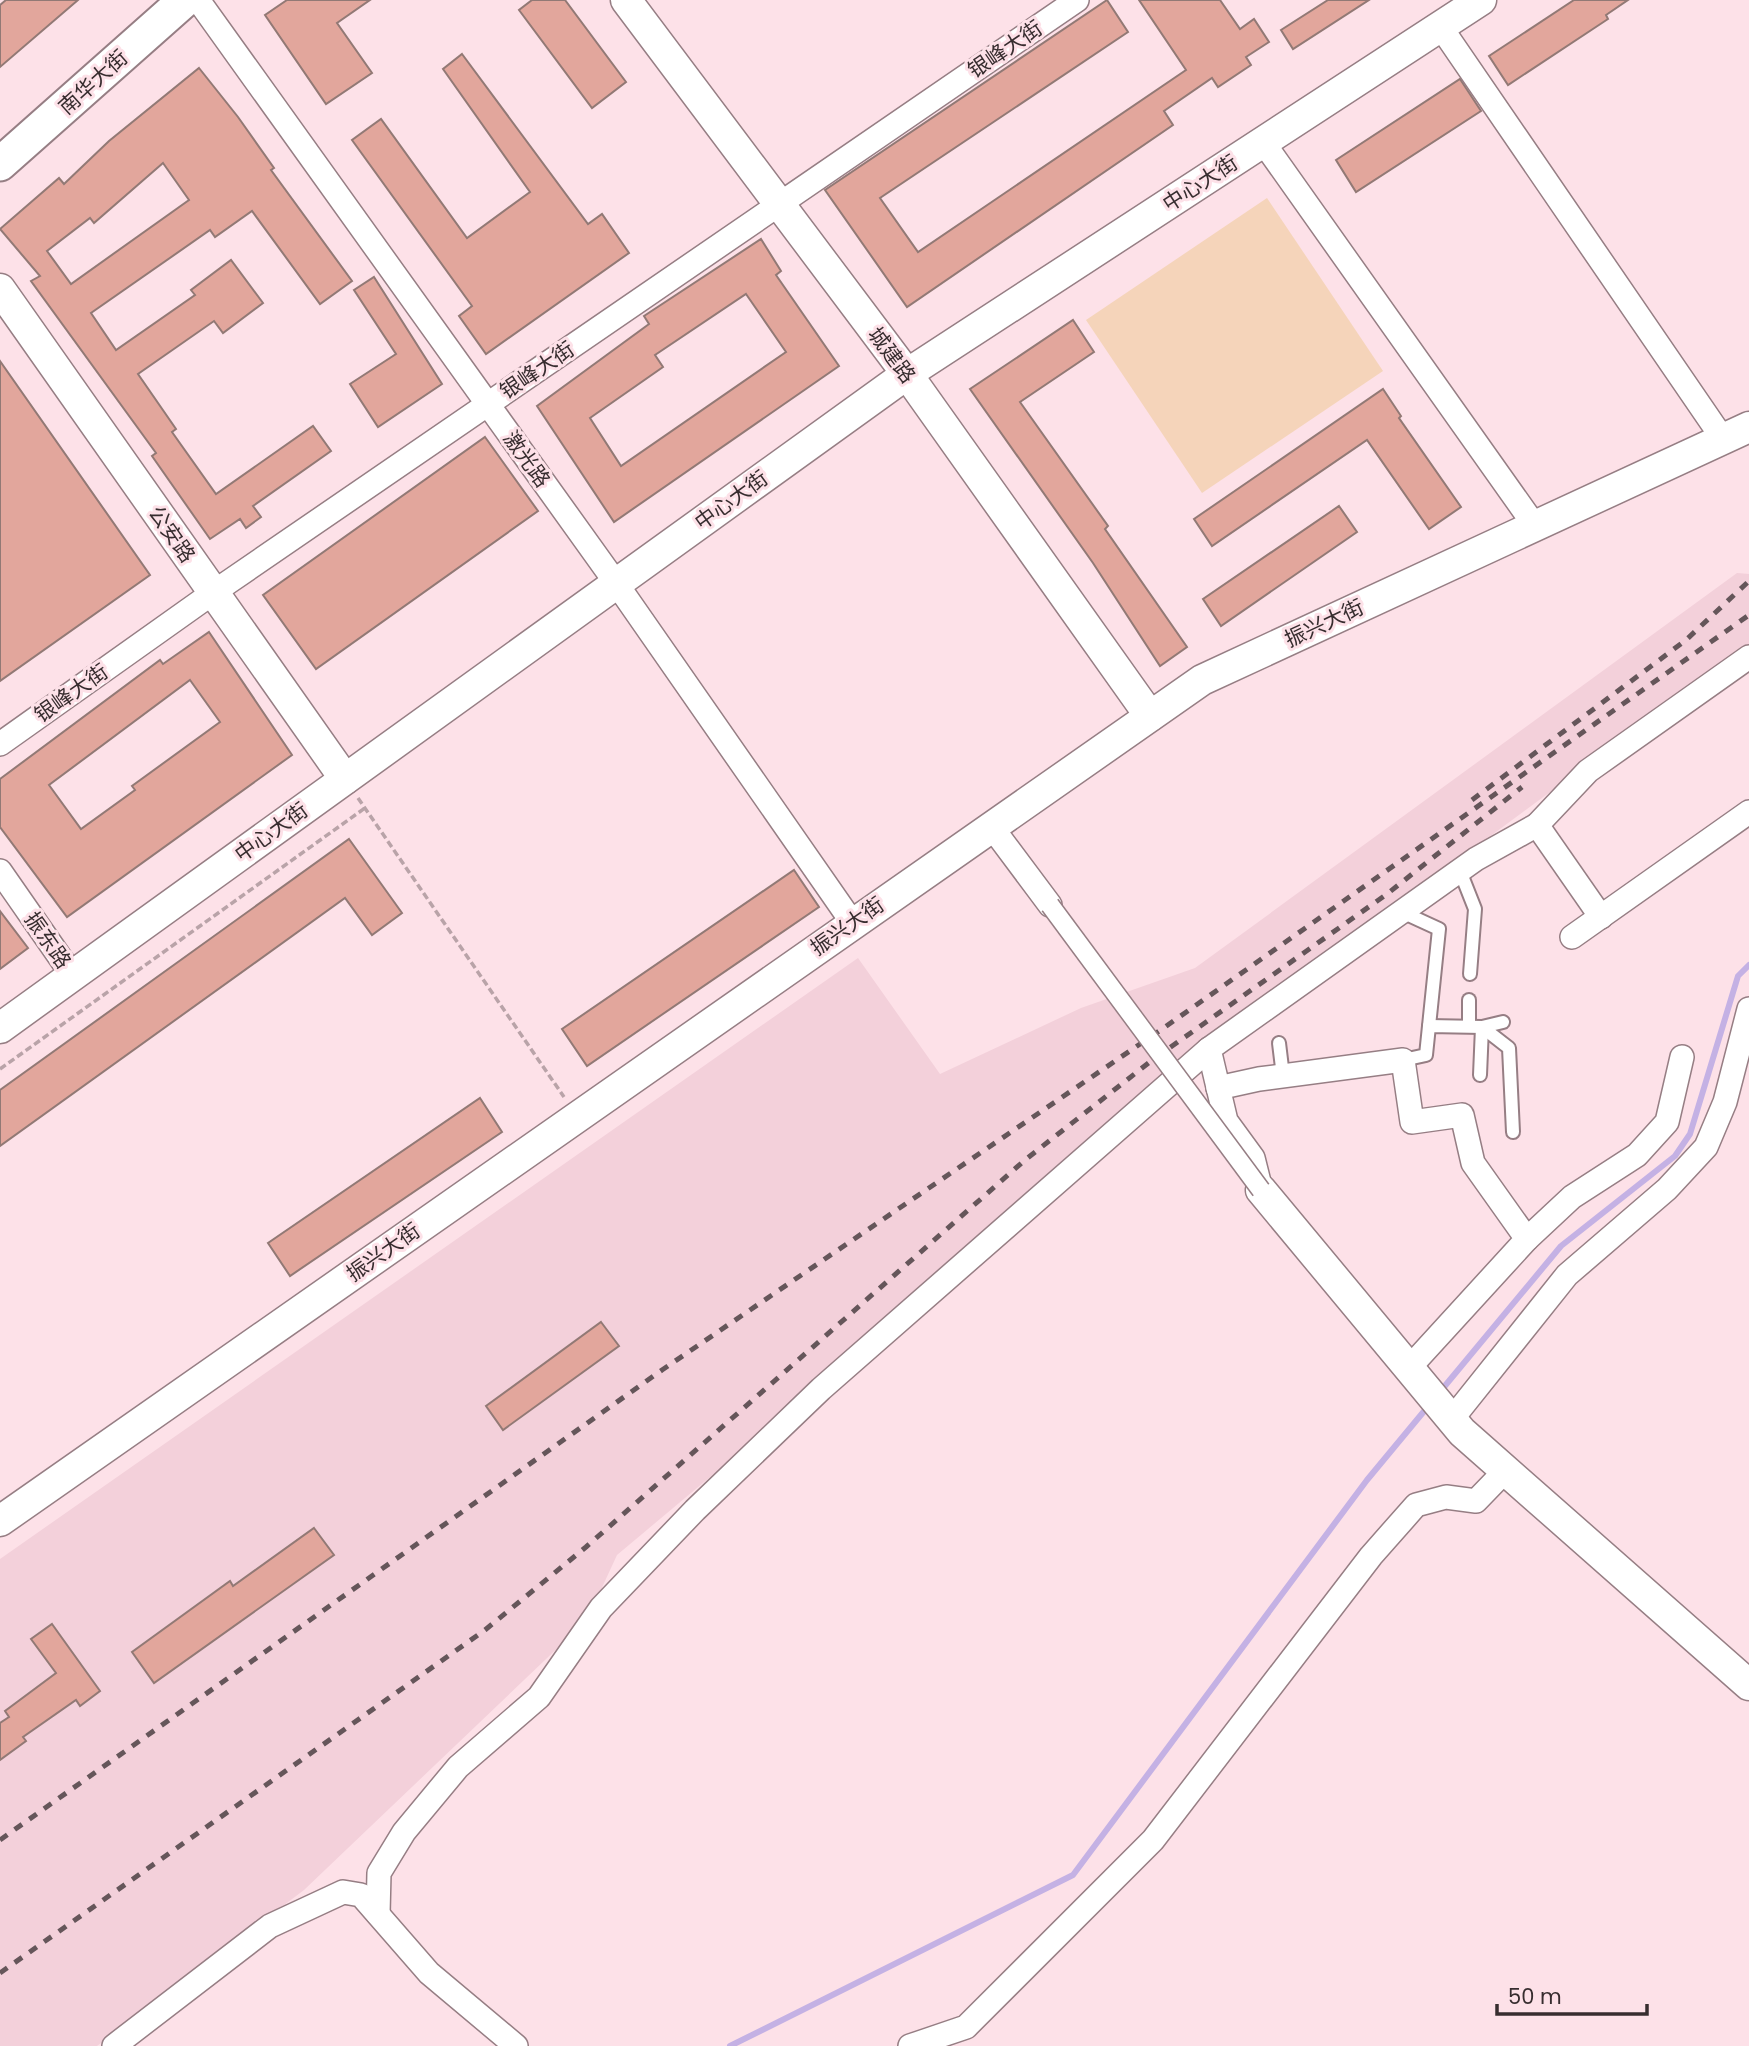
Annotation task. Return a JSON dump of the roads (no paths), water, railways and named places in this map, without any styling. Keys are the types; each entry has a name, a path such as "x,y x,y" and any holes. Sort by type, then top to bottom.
{"main road":[{"name":"南华大街","path":"0,164 186,0"}],"street":[{"name":"激光路","path":"198,0 616,583 852,922"},
{"name":"城建路","path":"626,0 907,374 1150,716"},
{"name":"银峰大街","path":"0,744 214,592 1077,0"},
{"name":"中心大街","path":"0,1028 907,374 1481,0"},
{"path":"1440,26 1736,433"},
{"path":"1263,142 1535,526"},
{"name":"公安路","path":"0,289 345,779"},
{"name":"振兴大街","path":"0,1521 852,922 1202,680 1736,433"},
{"path":"378,1914 379,1873 404,1832 458,1767 539,1697 601,1608 695,1510 821,1389 1209,1049 1460,871 1537,825 1588,771 1749,657"},
{"path":"1572,937 1749,812"},
{"path":"1537,825 1601,917"},
{"path":"991,826 1261,1190 1440,1405 1506,1470 1749,1685"},
{"name":"振东路","path":"0,871 73,975"},
{"path":"1440,1405 1566,1275 1667,1189 1706,1147 1725,1102 1749,1009"},
{"path":"1209,1049 1226,1121 1253,1158 1261,1190"},
{"path":"1409,1368 1527,1239 1572,1197 1637,1155 1667,1122 1682,1057"},
{"path":"1218,1088 1283,1076 1403,1060 1412,1122 1462,1115 1473,1163 1527,1239"},
{"path":"910,2046 966,2027 1153,1840 1371,1556 1416,1505 1446,1497 1476,1501 1506,1470"},
{"path":"114,2046 270,1926 344,1892 361,1895 429,1973 516,2046"}],"lane":[{"path":"1460,871 1475,909 1470,974"},
{"path":"1402,912 1439,929 1426,1055 1403,1060"},
{"path":"1469,1000 1476,1026 1480,1075"},
{"path":"1429,1026 1476,1026 1503,1022"},
{"path":"1476,1026 1509,1048 1513,1132"},
{"path":"1279,1043 1283,1076"}],"waterway":[{"path":"1439,1393 1561,1246 1675,1156 1690,1134 1738,976 1749,965"},
{"path":"730,2046 1073,1875 1367,1480 1430,1404"}],"railway":[{"path":"1472,800 1686,640 1749,581"},
{"path":"0,1840 662,1370 1165,1027 1749,615"},
{"path":"0,1973 485,1630 586,1547 1025,1160 1151,1061 1387,894 1522,787"}]}
